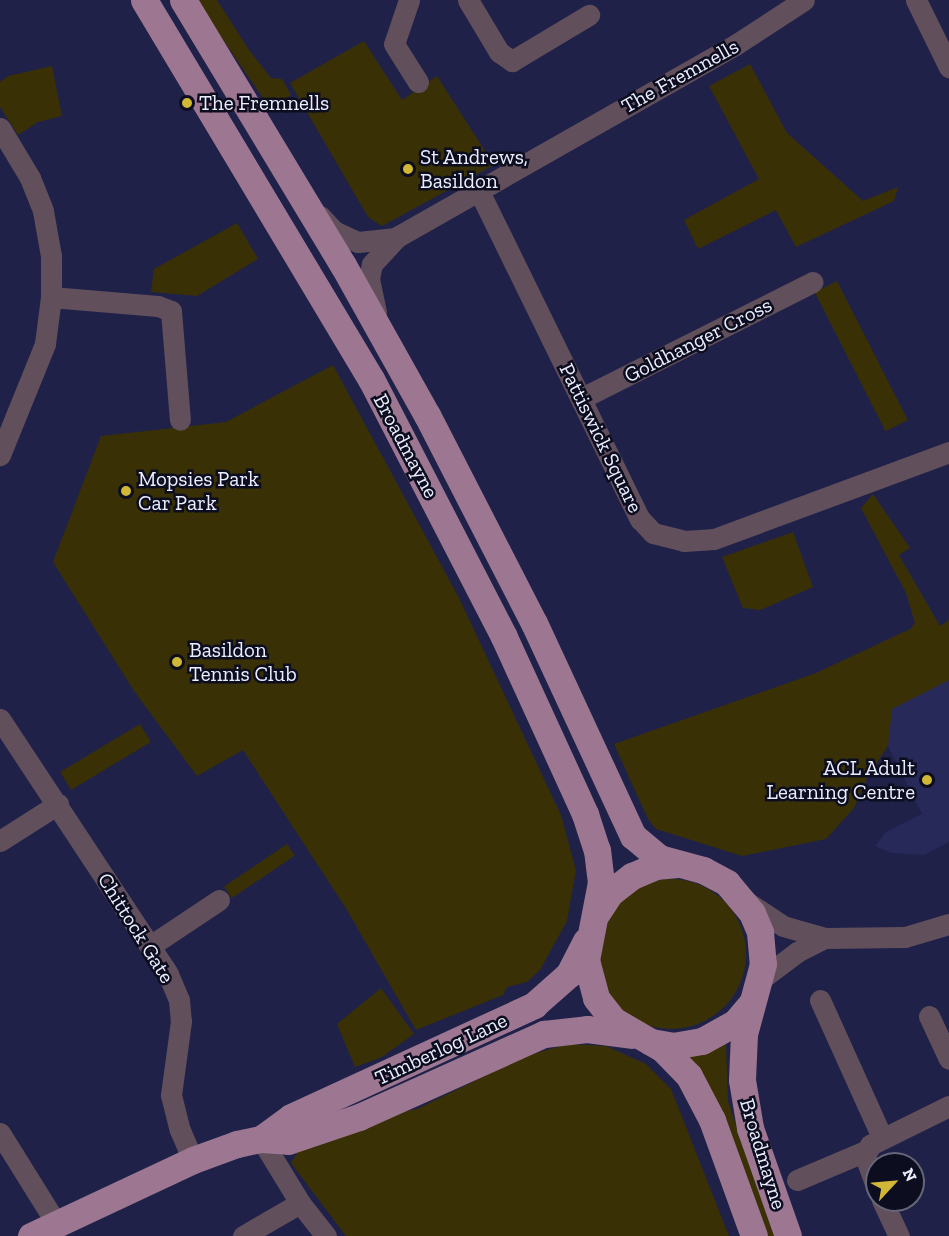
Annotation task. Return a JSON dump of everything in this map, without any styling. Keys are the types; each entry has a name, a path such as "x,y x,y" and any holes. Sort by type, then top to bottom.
{"main road":[{"name":"Broadmayne","path":"144,0 371,380 504,637 592,833 601,882 586,960 596,998 613,1020 682,1066 701,1096 754,1236"},
{"name":"Broadmayne","path":"183,0 381,331 508,571 633,836 650,852 715,875 740,896 760,932 763,964 741,1058 745,1104 788,1236"},
{"name":"Broadmayne","path":"592,923 610,893 632,876 655,866 680,864"},
{"name":"Timberlog Lane","path":"32,1236 193,1160 261,1139 291,1118 534,1005 569,974 592,923"},
{"path":"644,1039 672,1046 702,1041 735,1023 756,990"},
{"name":"Timberlog Lane","path":"261,1139 288,1141 359,1117 544,1034 587,1029 644,1039"}],"street":[{"path":"408,0 394,44 418,82"},
{"path":"468,0 499,52 512,61 589,15"},
{"name":"The Fremnells","path":"381,331 369,279 377,254 397,237 735,45 804,0"},
{"path":"916,0 949,67"},
{"path":"0,128 30,178 43,211 51,256 51,297 45,344 0,455"},
{"name":"The Fremnells","path":"296,186 315,211 340,234 369,243 397,237"},
{"name":"Pattiswick Square","path":"478,189 646,527 674,540 714,539 949,452"},
{"name":"Goldhanger Cross","path":"582,398 813,282"},
{"path":"51,297 96,299 171,311 180,420"},
{"name":"Chittock Gate","path":"0,719 150,946 178,1000 181,1038 171,1095 180,1130 193,1160"},
{"path":"0,841 58,804"},
{"path":"740,896 770,920 825,938 905,937 949,924"},
{"path":"150,946 219,900"},
{"path":"756,990 797,952 825,938"},
{"path":"820,1000 873,1144 871,1152"},
{"path":"928,1016 949,1059"},
{"path":"797,1180 949,1106"},
{"path":"0,1133 56,1223"},
{"path":"261,1139 300,1203 326,1236"},
{"path":"243,1236 300,1203"},
{"path":"888,1212 899,1236"}],"shaded area":[{"path":"196,0 217,0 249,50 271,78 282,79 291,95 271,110"},
{"path":"364,41 402,100 437,76 494,165 382,226 368,217 290,83"},
{"path":"750,64 787,133 863,201 898,187 894,201 796,247 776,210 698,249 684,220 759,179 709,86"},
{"path":"52,66 62,116 38,122 18,135 0,107 0,82 8,76"},
{"path":"237,223 258,259 197,296 151,292 154,269"},
{"path":"837,281 908,420 886,431 815,292"},
{"path":"333,365 459,598 561,815 576,870 567,921 540,970 527,982 507,987 503,995 416,1030 347,910 243,750 197,776 134,691 53,562 101,436 226,422"},
{"path":"873,494 910,548 899,555 940,626 949,620 949,680 892,709 888,746 868,776 854,808 826,839 742,856 656,829 648,819 614,744 816,673 910,629 915,623 906,593 861,508"},
{"path":"793,532 813,587 760,610 743,608 722,557"},
{"name":"ACL Adult Learning Centre","path":"949,680 949,842 924,855 892,853 875,846 886,832 922,814 888,746 891,709"},
{"path":"140,724 151,742 71,790 60,772"},
{"path":"287,844 295,856 232,898 224,886"},
{"path":"671,879 686,880 700,885 713,891 724,901 734,912 740,925 745,939 745,969 740,983 734,996 724,1007 713,1017 700,1023 686,1028 671,1029 656,1028 642,1023 629,1017 618,1007 608,996 602,983 597,969 596,954 597,939 602,925 608,912 618,901 629,891 642,885 656,880"},
{"path":"381,988 414,1034 382,1057 355,1067 337,1024"},
{"path":"726,1043 728,1101 774,1236 758,1236 687,1057"},
{"path":"569,1044 606,1046 646,1064 671,1089 729,1236 346,1236 291,1163 300,1148 330,1142 396,1113 417,1109 528,1055"}],"place":[{"name":"The Fremnells","path":"187,103"},
{"name":"St Andrews, Basildon","path":"408,169"},
{"name":"Mopsies Park Car Park","path":"126,491"},
{"name":"Basildon Tennis Club","path":"177,662"},
{"name":"ACL Adult Learning Centre","path":"927,780"}]}
